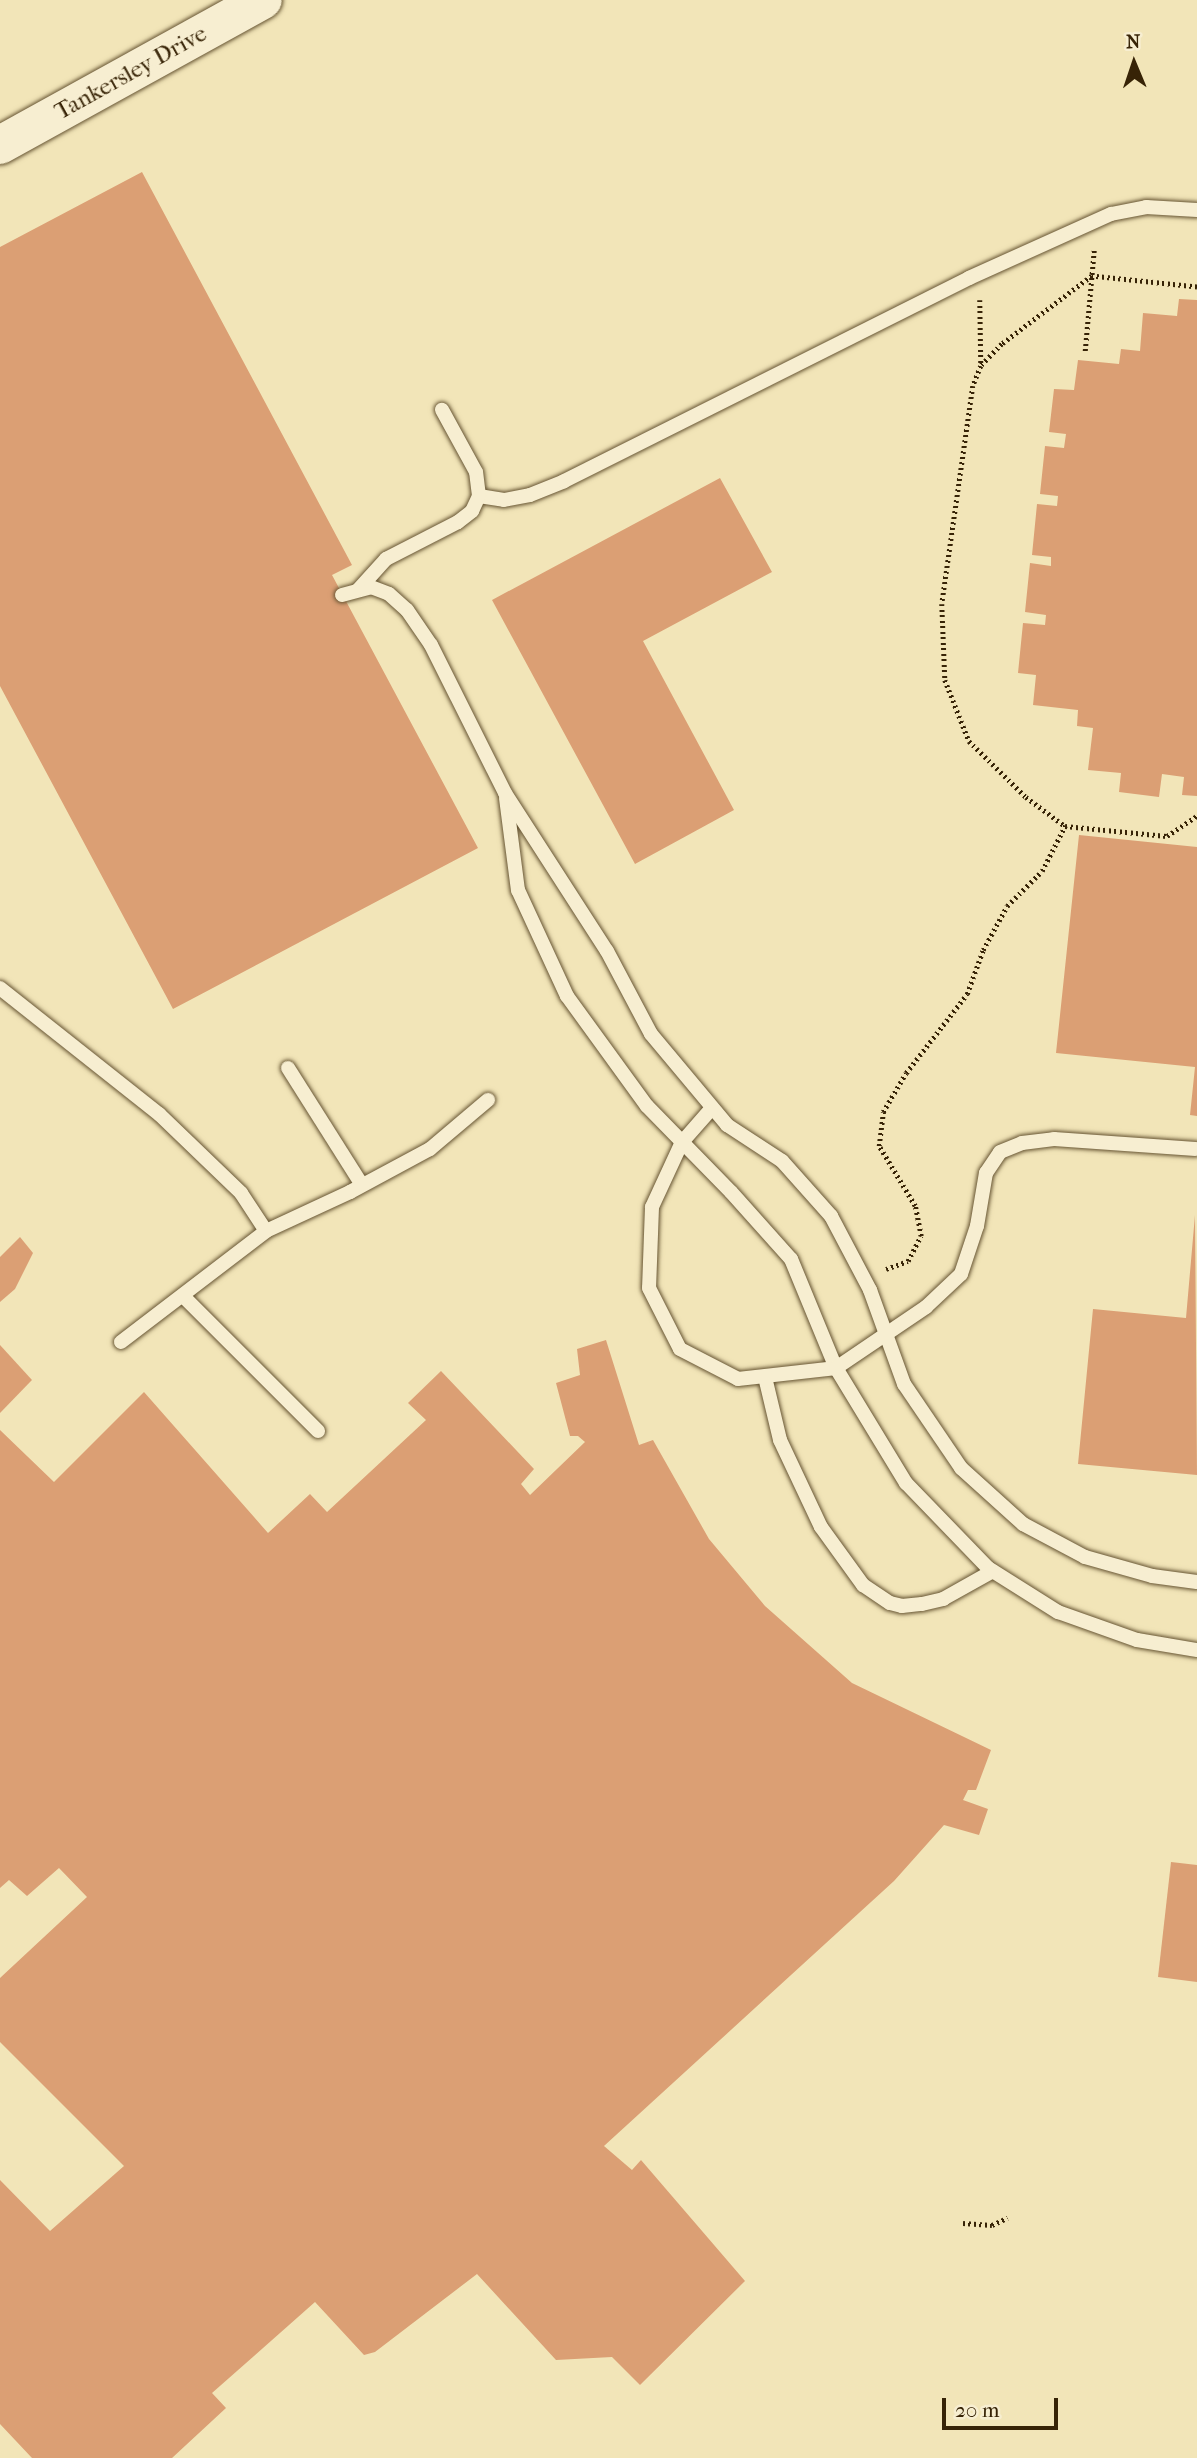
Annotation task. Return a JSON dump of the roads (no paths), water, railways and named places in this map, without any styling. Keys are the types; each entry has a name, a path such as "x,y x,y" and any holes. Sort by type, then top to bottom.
{"street":[{"name":"Tankersley Drive","path":"0,145 262,0"}],"lane":[{"path":"479,496 504,500 530,495 564,481 979,274 1111,214 1146,207 1197,209"},
{"path":"358,590 386,559 458,522 471,511 479,496 476,472 442,410"},
{"path":"342,595 371,587 389,594 407,610 431,645 505,793 607,951 651,1034 727,1125 782,1161 831,1216 863,1276 904,1384 961,1468 1023,1524 1085,1557 1152,1576 1197,1582"},
{"path":"505,793 518,890 567,996 647,1107 791,1259 836,1368 906,1483 993,1571 1058,1612 1137,1640 1197,1650"},
{"path":"0,988 159,1114 241,1193 266,1231"},
{"path":"288,1068 362,1185"},
{"path":"121,1342 266,1231 430,1149 488,1100"},
{"path":"712,1108 682,1142 652,1207 649,1288 680,1349 738,1379 836,1368 926,1307 961,1274 977,1226 986,1173 1000,1152 1022,1143 1054,1139 1196,1149"},
{"path":"183,1296 318,1431"},
{"path":"765,1377 780,1440 815,1514 863,1585 890,1603 902,1606 922,1604 943,1599 993,1571"}]}
